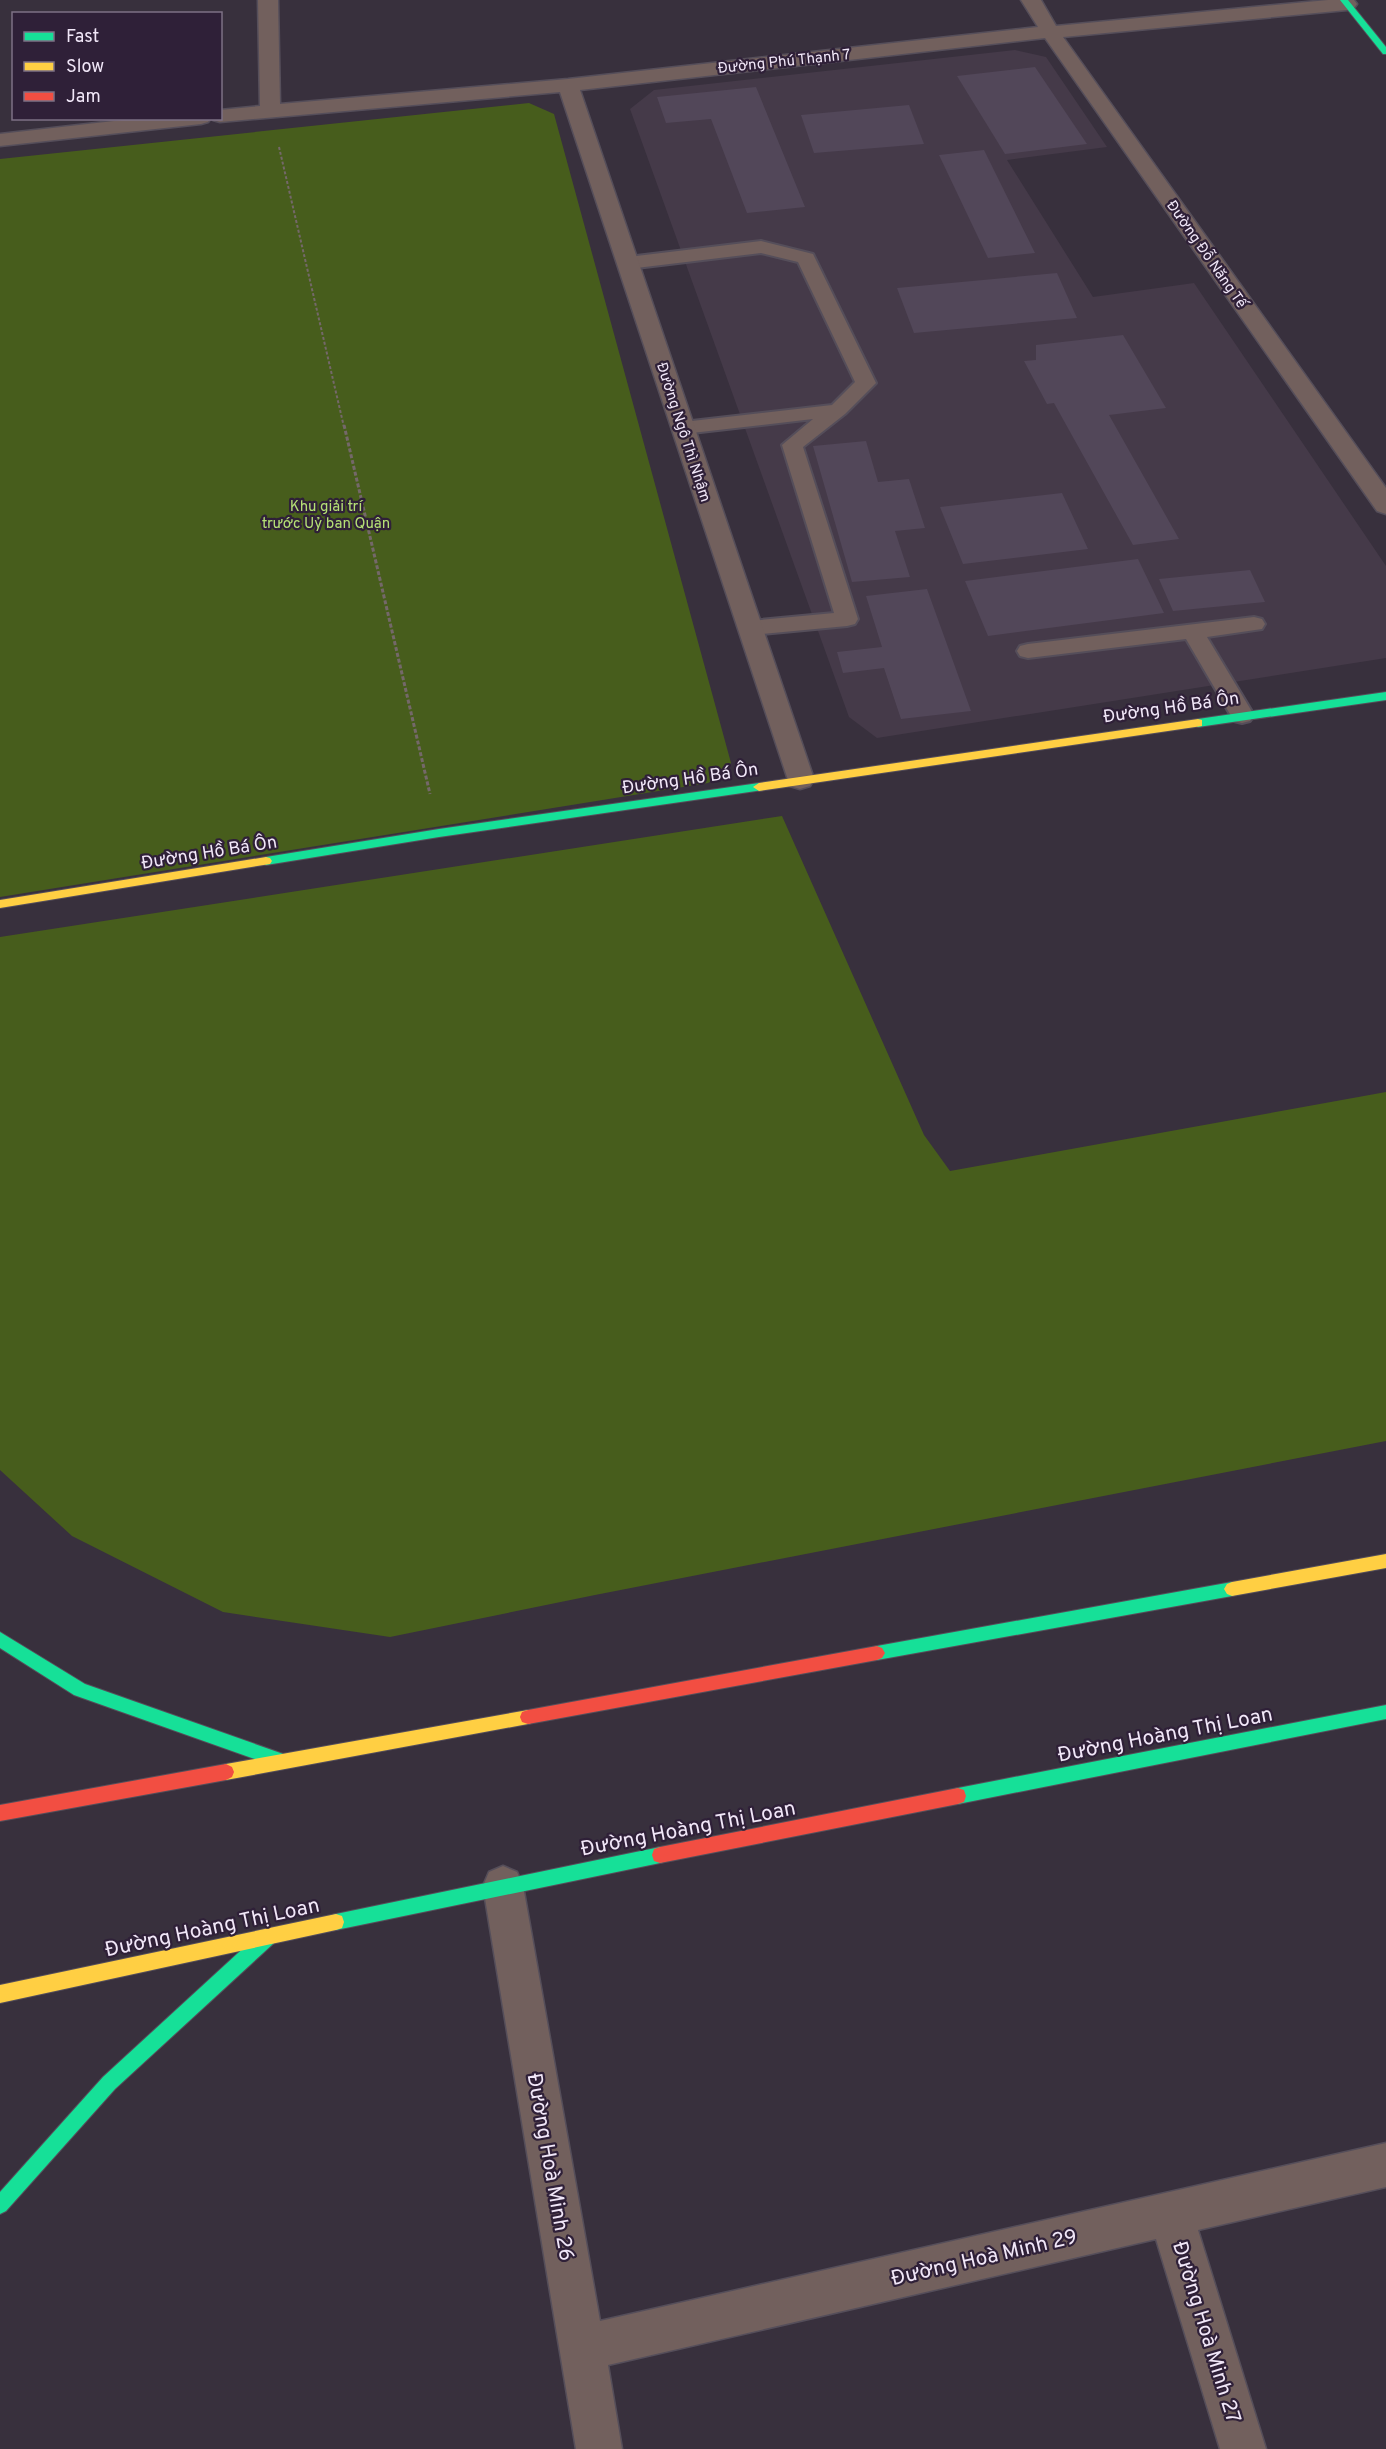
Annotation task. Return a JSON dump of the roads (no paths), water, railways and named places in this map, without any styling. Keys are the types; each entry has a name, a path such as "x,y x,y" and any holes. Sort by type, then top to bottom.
{"street":[{"path":"268,0 270,111"},
{"name":"Đường Đỗ Năng Tế","path":"1031,0 1050,32 1386,506"},
{"path":"1346,2 1386,52"},
{"name":"Đường Phú Thạnh 7","path":"222,116 568,85 1346,2"},
{"name":"Đường Ngô Thì Nhậm","path":"568,85 800,779"},
{"path":"0,140 183,120"},
{"name":"Đường Hồ Bá Ôn","path":"0,903 439,833 800,779 1386,696"},
{"path":"0,1813 1386,1561"},
{"path":"0,1638 80,1690 285,1761"},
{"name":"Đường Hoàng Thị Loan","path":"0,1994 503,1886 1386,1712"},
{"name":"Đường Hoà Minh 26","path":"503,1886 599,2449"},
{"path":"0,2205 109,2083 269,1936"},
{"name":"Đường Hoà Minh 29","path":"582,2348 1386,2165"},
{"name":"Đường Hoà Minh 27","path":"1171,2215 1243,2449"}],"lane":[{"path":"628,263 761,247 806,258 866,383 838,410 792,445 847,619 750,628"},
{"path":"683,428 838,410"},
{"path":"1028,651 1254,624"},
{"path":"1192,630 1242,715"}],"park label":[{"name":"Khu giải trí trước Uỷ ban Quận","path":"326,514"}]}
